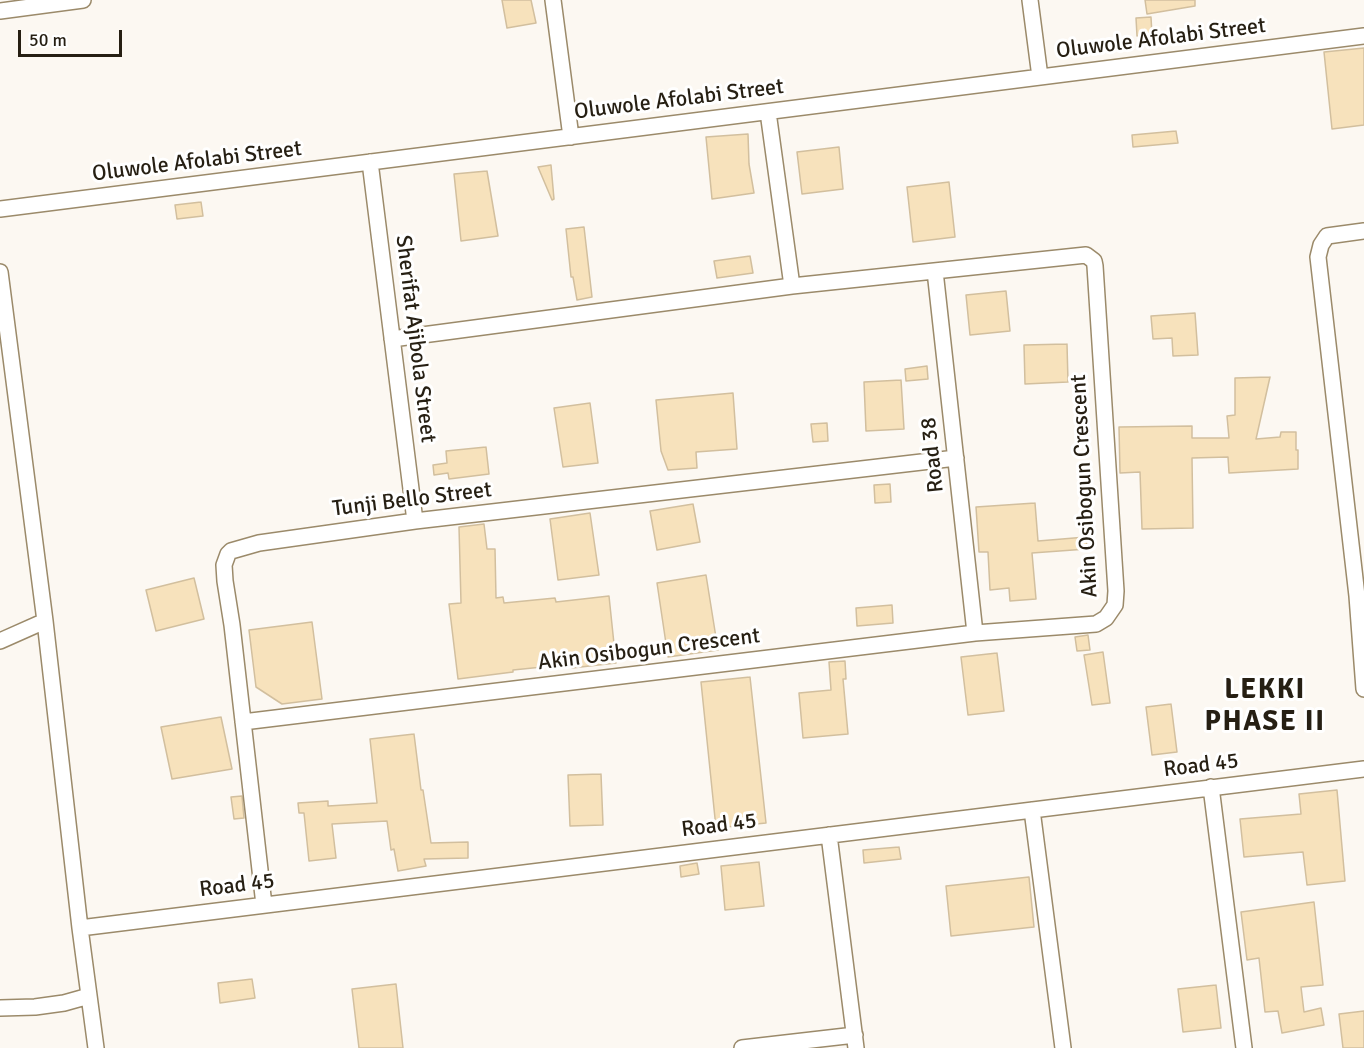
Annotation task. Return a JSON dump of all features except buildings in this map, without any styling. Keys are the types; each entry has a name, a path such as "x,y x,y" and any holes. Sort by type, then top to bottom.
{"street":[{"path":"0,11 83,0"},
{"path":"553,0 572,137"},
{"path":"1030,0 1040,77"},
{"name":"Oluwole Afolabi Street","path":"0,210 1364,36"},
{"path":"768,112 792,286"},
{"name":"Sherifat Ajibola Street","path":"370,162 416,521"},
{"path":"1364,231 1327,236 1321,245 1318,257 1360,596 1364,689"},
{"name":"Akin Osibogun Crescent","path":"243,722 975,633 1096,624 1106,618 1115,605 1116,591 1095,266 1090,257 1079,254 935,272 792,286 392,339"},
{"path":"0,272 45,621 96,1048"},
{"name":"Road 38","path":"935,272 975,633"},
{"name":"Tunji Bello Street","path":"264,905 225,581 224,565 228,554 237,548 416,521 956,458"},
{"path":"0,641 45,621"},
{"name":"Road 45","path":"80,928 1364,769"},
{"path":"1211,787 1244,1048"},
{"path":"1032,810 1063,1048"},
{"path":"742,1048 855,1042 830,835"},
{"path":"0,1008 35,1007 64,1003 89,996"}],"district":[{"name":"LEKKI PHASE II","path":"1265,707"}]}
